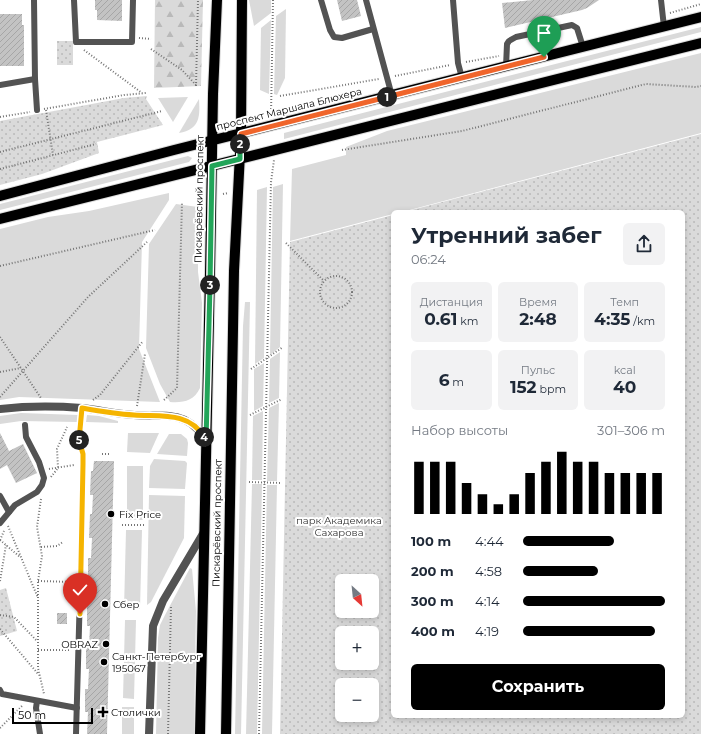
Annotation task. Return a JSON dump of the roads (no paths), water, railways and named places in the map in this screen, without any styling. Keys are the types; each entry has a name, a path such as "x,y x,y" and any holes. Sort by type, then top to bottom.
{"main road":[{"name":"Пискарёвский проспект","path":"200,734 212,166 212,94 217,0"},
{"name":"Пискарёвский проспект","path":"226,734 233,277 241,134 242,0"},
{"name":"проспект Маршала Блюхера","path":"0,196 701,17"},
{"path":"0,219 701,43"}],"street":[{"path":"0,409 21,407 82,408 136,416 163,416 178,418 196,427 206,442"},
{"path":"150,734 152,632 157,614 163,601 204,532"}],"lane":[{"path":"34,0 37,110"},
{"path":"74,0 76,42 132,42 133,0"},
{"path":"321,0 330,30 334,37 342,38 373,29"},
{"path":"366,0 392,96"},
{"path":"453,0 458,63 462,78"},
{"path":"661,0 664,27"},
{"path":"506,67 507,44 516,37 572,25 577,28 583,47"},
{"path":"0,85 35,79"},
{"path":"76,734 83,464 83,454 79,442 82,408"},
{"path":"0,523 15,505 37,492 42,485 44,478 39,462 26,437 25,425"},
{"path":"0,496 9,512"},
{"path":"0,690 2,694 37,702 77,708"},
{"path":"37,702 36,708 40,734"}],"place":[{"name":"Fix Price","path":"111,514"},
{"name":"Сбер","path":"105,604"},
{"name":"OBRAZ","path":"106,644"},
{"name":"Санкт-Петербург 195067","path":"104,662"},
{"name":"Столички","path":"103,712"}],"park label":[{"name":"парк Академика Сахарова","path":"339,526"}]}
